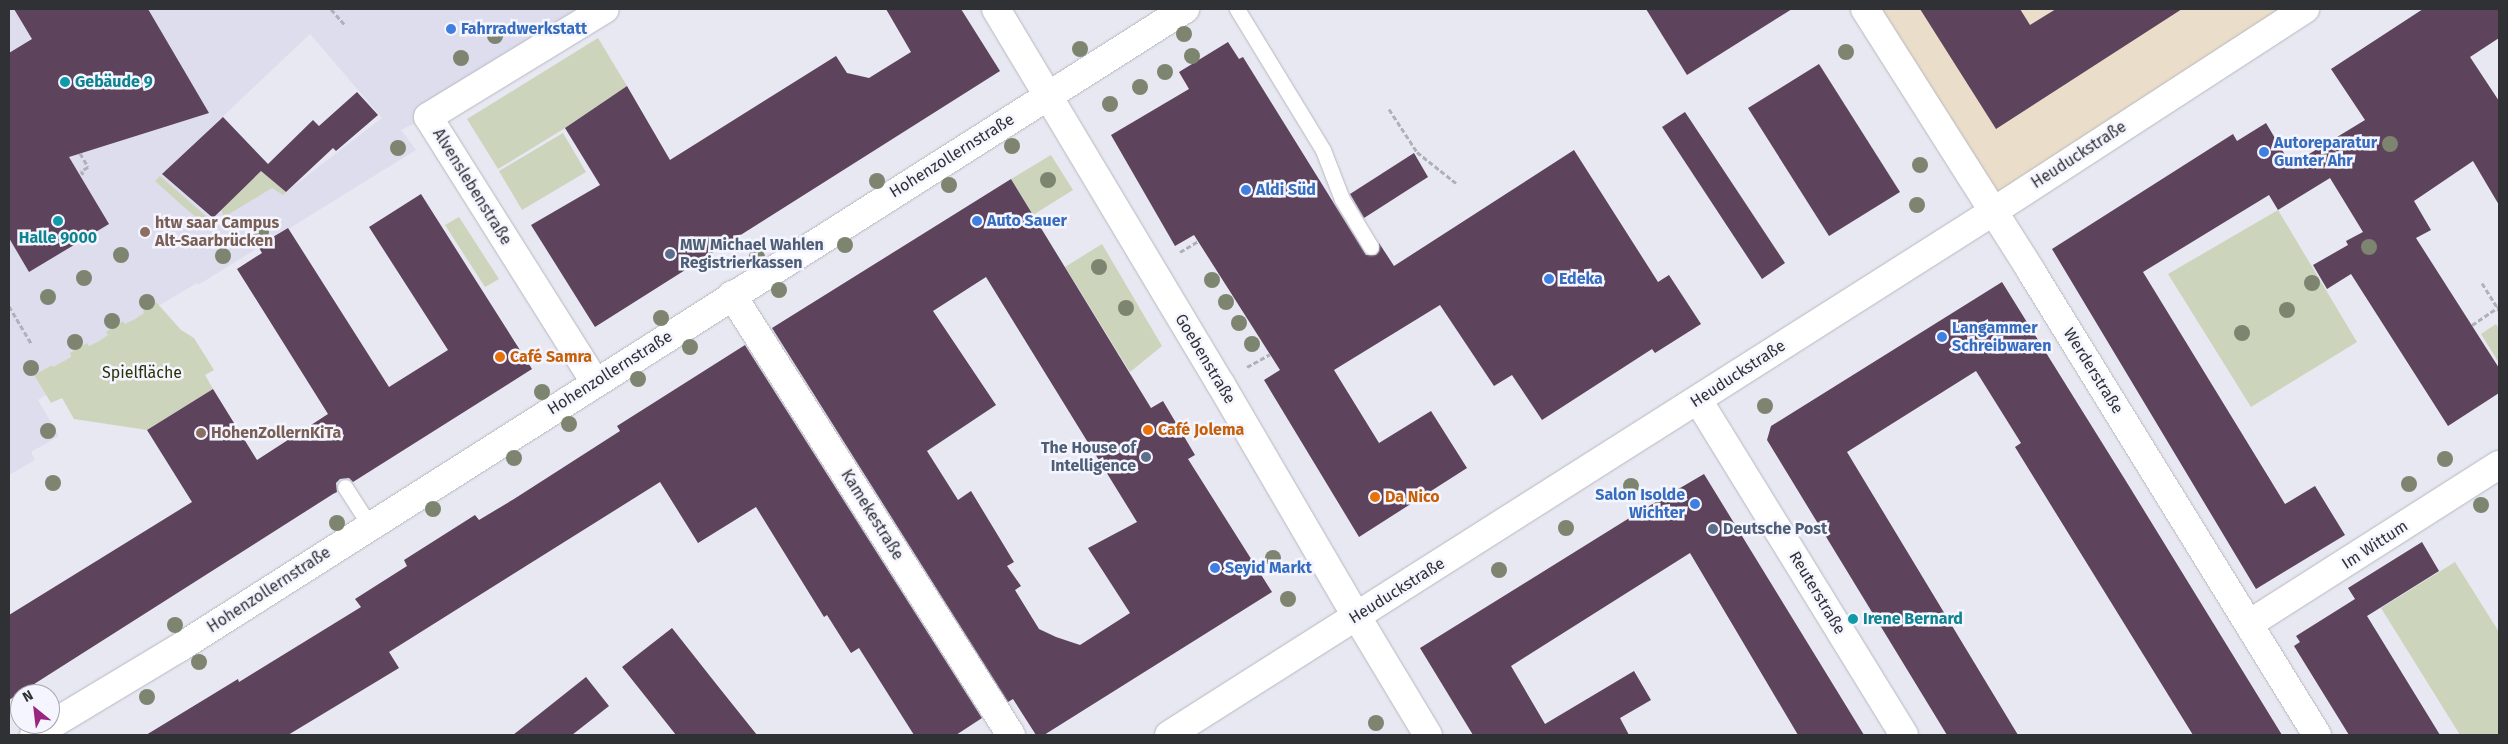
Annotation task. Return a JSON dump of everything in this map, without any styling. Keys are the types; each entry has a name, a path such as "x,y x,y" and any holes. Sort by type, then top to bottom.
{"street":[{"name":"Alvenslebenstraße","path":"595,382 428,116 605,9"},
{"name":"Goebenstraße","path":"996,9 1428,735"},
{"name":"Hohenzollernstraße","path":"34,735 179,648 732,295 1186,9"},
{"name":"Werderstraße","path":"1865,9 1994,211 2317,735"},
{"name":"Heuduckstraße","path":"1169,735 1994,211 2306,9"},
{"name":"Kamekestraße","path":"732,295 1011,735"},
{"name":"Reuterstraße","path":"1698,400 1904,735"},
{"name":"Im Wittum","path":"2249,624 2499,465"}],"lane":[{"path":"1237,9 1323,150 1342,199 1371,248"},
{"path":"346,487 370,526"}],"path":[{"path":"331,9 344,24"},
{"path":"1389,109 1416,151 1456,183"},
{"path":"80,153 88,167 81,171 83,174"},
{"path":"2472,325 2499,308 2482,283"},
{"path":"9,306 31,343"}],"shaded area":[{"name":"htw saar Campus Alt-Saarbrücken","path":"9,9 605,9 428,117 401,130 416,150 198,285 197,283 158,306 156,302 143,310 145,313 125,325 123,322 107,332 108,335 99,341 89,346 87,344 70,354 71,357 34,375 46,395 38,400 59,436 31,452 35,460 9,475","holes":["310,34 382,118 286,192 261,171 212,218 162,174"]},
{"path":"1865,9 2305,9 1994,211"}],"green space":[{"path":"598,38 627,86 565,128 498,169 467,119"},
{"path":"563,133 586,172 522,210 499,171"},
{"path":"1051,155 1073,190 1033,215 1011,179"},
{"path":"261,171 286,192 283,195 272,188 224,217 221,209"},
{"path":"160,176 214,223 207,226 185,208 155,181"},
{"path":"2278,210 2357,342 2251,407 2168,274"},
{"path":"459,217 499,279 485,287 445,225"},
{"path":"1102,244 1162,346 1130,372 1065,267"},
{"name":"Spielfläche","path":"156,302 181,330 194,338 214,370 205,375 213,389 147,430 74,419 62,398 51,403 34,375 71,357 70,353 87,343 89,346 99,341 108,335 106,332 123,321 125,324 135,319 144,313 143,310"},
{"path":"2496,324 2499,329 2499,363 2481,334"},
{"path":"2455,562 2499,632 2499,735 2460,735 2381,608"}],"building":[{"path":"14,9 148,9 209,113 69,157 109,224 29,272 9,238 9,53 32,39"},
{"path":"886,9 961,9 1000,71 595,327 531,225 600,185 565,128 627,86 670,160 836,56 847,73 869,78 911,52"},
{"path":"1646,9 1792,9 1687,75"},
{"path":"1920,9 2020,9 2030,25 2056,9 2182,9 1996,129"},
{"path":"2423,9 2499,9 2499,38 2470,57 2499,101 2499,205 2473,161 2414,201 2431,230 2416,238 2499,368 2499,393 2448,426 2351,274 2327,289 2313,265 2348,245 2346,241 2363,232 2330,178 2278,210 2269,195 2143,272 2285,504 2315,486 2345,535 2256,589 2052,249 2233,134 2237,141 2266,123 2291,165 2365,120 2331,69"},
{"path":"1228,42 1239,59 1243,57 1366,255 1376,255 1379,251 1379,243 1394,266 1574,150 1658,282 1669,275 1701,324 1655,353 1652,349 1542,420 1512,375 1494,386 1440,305 1334,370 1379,443 1431,411 1467,468 1359,537 1264,380 1280,370 1194,235 1175,246 1111,135 1189,89 1179,72"},
{"path":"1819,64 1900,192 1829,236 1748,108"},
{"path":"357,92 378,115 336,151 333,148 286,192 261,171 213,218 162,174 223,117 268,164 313,120 319,126"},
{"path":"1685,112 1785,263 1762,279 1662,127"},
{"path":"1414,153 1428,177 1364,218 1350,194"},
{"path":"1011,179 1151,408 1163,401 1195,455 1188,459 1272,592 1044,735 1036,735 1013,699 1008,702 772,328","holes":["986,277 1137,522 1088,548 1130,613 1080,645 1039,629 1015,590 1021,586 1007,566 1014,562 971,491 958,500 927,451 996,405 933,311"]},
{"path":"421,194 532,369 353,482 349,478 340,479 336,483 337,492 34,684 10,684 9,700 9,615 192,502 147,430 213,389 257,460 328,414 237,269 262,253 258,246 288,228 389,387 448,350 369,227"},
{"path":"2002,282 2282,735 2193,735 2015,447 2021,443 1976,371 1847,452 2018,735 1947,735 1767,440 1771,426"},
{"path":"745,345 982,718 956,735 914,735 859,648 851,653 827,615 824,617 756,507 698,543 660,482 389,652 399,668 288,735 146,735 238,679 239,682 361,607 355,599 407,566 404,560 475,515 479,520 514,499 620,431 617,426"},
{"path":"1704,474 1864,735 1798,735 1690,553 1511,666 1545,724 1634,671 1651,700 1620,718 1629,735 1473,735 1420,648 1639,512"},
{"path":"2422,542 2439,571 2367,616 2440,735 2349,735 2294,646 2300,642 2296,636 2355,599 2348,588"},
{"path":"672,628 757,735 676,735 622,667"},
{"path":"586,677 609,706 572,735 513,735"}],"place":[{"name":"Fahrradwerkstatt","path":"451,29"},
{"name":"Gebäude 9","path":"65,82"},
{"name":"Autoreparatur Gunter Ahr","path":"2264,152"},
{"name":"Aldi Süd","path":"1246,190"},
{"name":"Halle 9000","path":"58,221"},
{"name":"Auto Sauer","path":"977,221"},
{"name":"htw saar Campus Alt-Saarbrücken","path":"145,232"},
{"name":"MW Michael Wahlen Registrierkassen","path":"670,254"},
{"name":"Edeka","path":"1549,279"},
{"name":"Langammer Schreibwaren","path":"1942,337"},
{"name":"Café Samra","path":"500,357"},
{"name":"Café Jolema","path":"1148,430"},
{"name":"HohenZollernKiTa","path":"201,433"},
{"name":"The House of Intelligence","path":"1146,457"},
{"name":"Da Nico","path":"1375,497"},
{"name":"Salon Isolde Wichter","path":"1695,504"},
{"name":"Deutsche Post","path":"1713,529"},
{"name":"Seyid Markt","path":"1215,568"},
{"name":"Irene Bernard","path":"1853,619"}]}
